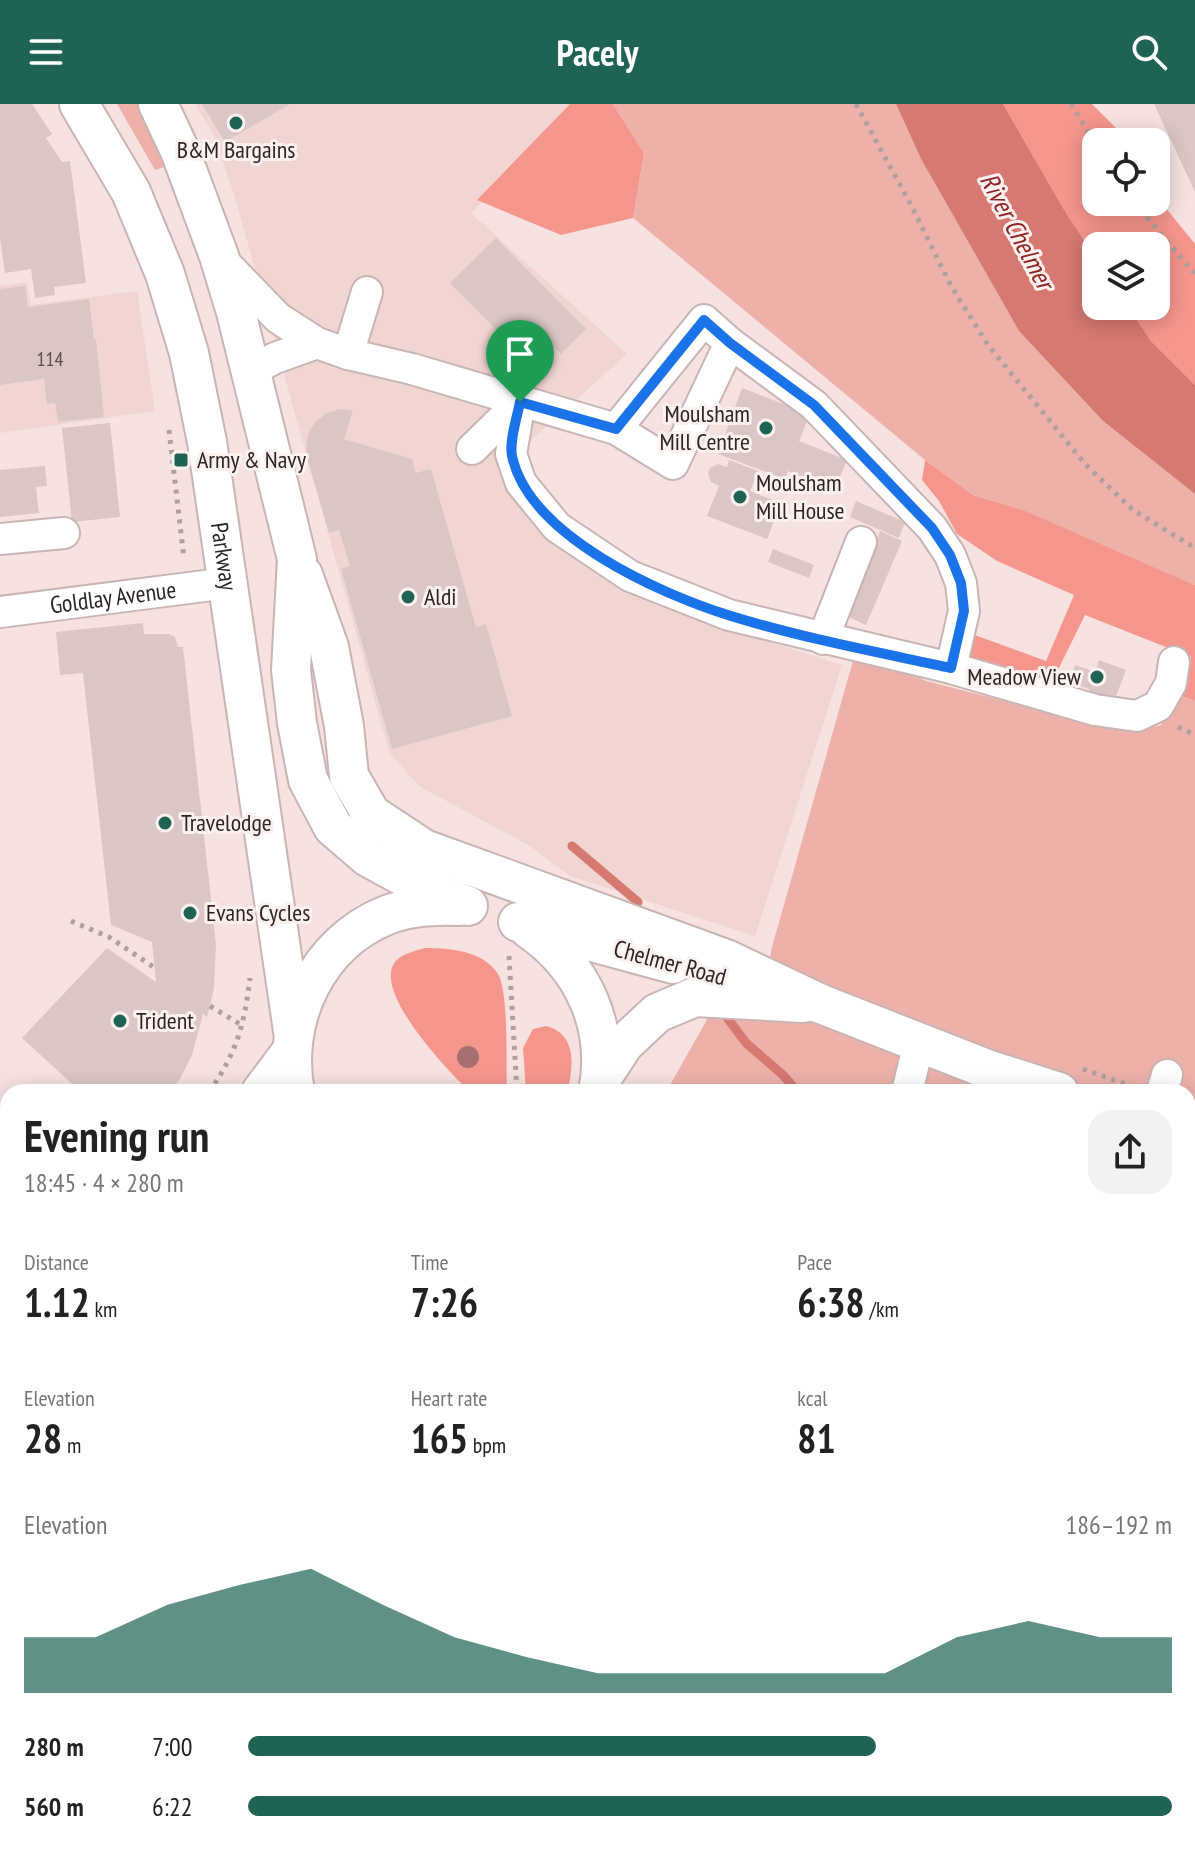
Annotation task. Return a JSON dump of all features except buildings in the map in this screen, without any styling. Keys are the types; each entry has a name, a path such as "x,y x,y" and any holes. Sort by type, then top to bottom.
{"main road":[{"name":"Parkway","path":"79,104 131,192 165,274 192,367 207,442 228,583 292,1042 295,1084"},
{"path":"158,104 180,151 236,312 297,559 329,647 344,726 349,776 371,814 424,849 726,959 821,1004"},
{"path":"297,559 291,670 308,780 333,827 368,857 423,887 468,906"},
{"path":"266,1084 292,1042 300,1006 326,960 356,934 387,915 415,907 468,906 494,911 513,934 549,943 575,971 592,1004 601,1041 600,1084"},
{"name":"Chelmer Road","path":"513,934 821,1004 987,1069 1068,1079"},
{"name":"Chelmer Road","path":"601,1084 624,1044 657,1013 695,997 821,1004"}],"street":[{"path":"219,256 278,318 317,343 616,429 673,464 730,343"},
{"path":"348,354 367,292"},
{"path":"616,429 704,320 814,405 932,528 950,555 961,583 964,611 951,668"},
{"path":"249,372 275,358 317,343"},
{"path":"472,449 520,402"},
{"path":"520,402 511,454 521,483 557,527 630,576 729,615 951,668 1095,710 1137,716 1158,706 1171,683 1174,662"},
{"path":"0,539 64,533"},
{"path":"823,639 861,542"},
{"name":"Goldlay Avenue","path":"0,612 228,583"},
{"path":"909,1084 919,1043"}],"path":[{"path":"856,104 951,286 988,345 1085,464 1133,510 1195,548"},
{"path":"1071,104 1086,128"},
{"path":"1146,216 1195,274"},
{"path":"169,425 168,439 185,566"},
{"path":"71,921 109,937 155,968"},
{"path":"513,934 517,1084"},
{"path":"210,1006 243,1026"},
{"path":"1068,1079 1133,1084"}],"shaded area":[{"path":"117,104 137,104 167,166 155,170"},
{"path":"195,104 582,104 471,213 627,354 498,470 564,543 686,616 842,665 755,936 570,876 530,846 419,786 389,752 234,194 213,134"},
{"path":"570,104 613,104 644,153 633,218 561,235 477,200"},
{"path":"613,104 896,104 921,159 1019,331 1103,421 1195,494 1195,585 1026,511 973,495 925,460 633,218 644,153"},
{"path":"1003,104 1092,104 1116,128 1082,128 1082,216 1170,216 1170,213 1195,244 1195,385 1151,341 1137,320 1170,320 1170,232 1082,232 1082,237"},
{"path":"27,282 31,305 137,291 155,411 0,433 0,286"},
{"path":"925,460 973,495 1026,511 1195,585 1195,701 1182,696 1191,657 1085,615 1049,688 965,659 972,634 1046,661 1074,595 997,561 957,534 939,501 922,480"},
{"path":"856,650 926,681 1117,730 1160,726 1182,696 1195,701 1195,1084 671,1084 708,1018 722,1011 760,1013 772,947"},
{"path":"424,948 454,950 474,955 498,974 504,997 507,1084 462,1084 431,1050 403,1011 394,992 391,975 395,962"},
{"path":"546,1026 563,1036 571,1052 569,1084 525,1084 523,1048 533,1029"}],"water":[{"name":"River Chelmer","path":"896,104 1003,104 1082,237 1082,320 1137,320 1151,341 1195,385 1195,494 1103,421 1019,331 921,159"}],"waterway":[{"path":"572,846 638,902"},
{"path":"722,1011 746,1043 791,1084"}],"place":[{"name":"B&M Bargains","path":"236,123"},
{"name":"Moulsham Mill Centre","path":"766,428"},
{"name":"Army & Navy","path":"181,460"},
{"name":"Moulsham Mill House","path":"740,497"},
{"name":"Aldi","path":"408,597"},
{"name":"Meadow View","path":"1097,677"},
{"name":"Travelodge","path":"165,823"},
{"name":"Evans Cycles","path":"190,913"},
{"name":"Trident","path":"120,1021"}],"route":[{"path":"704,320 814,405 932,528 950,555 961,583 964,611 951,668 729,615 630,576 557,527 521,483 511,454 520,402 616,429 704,320"}]}
